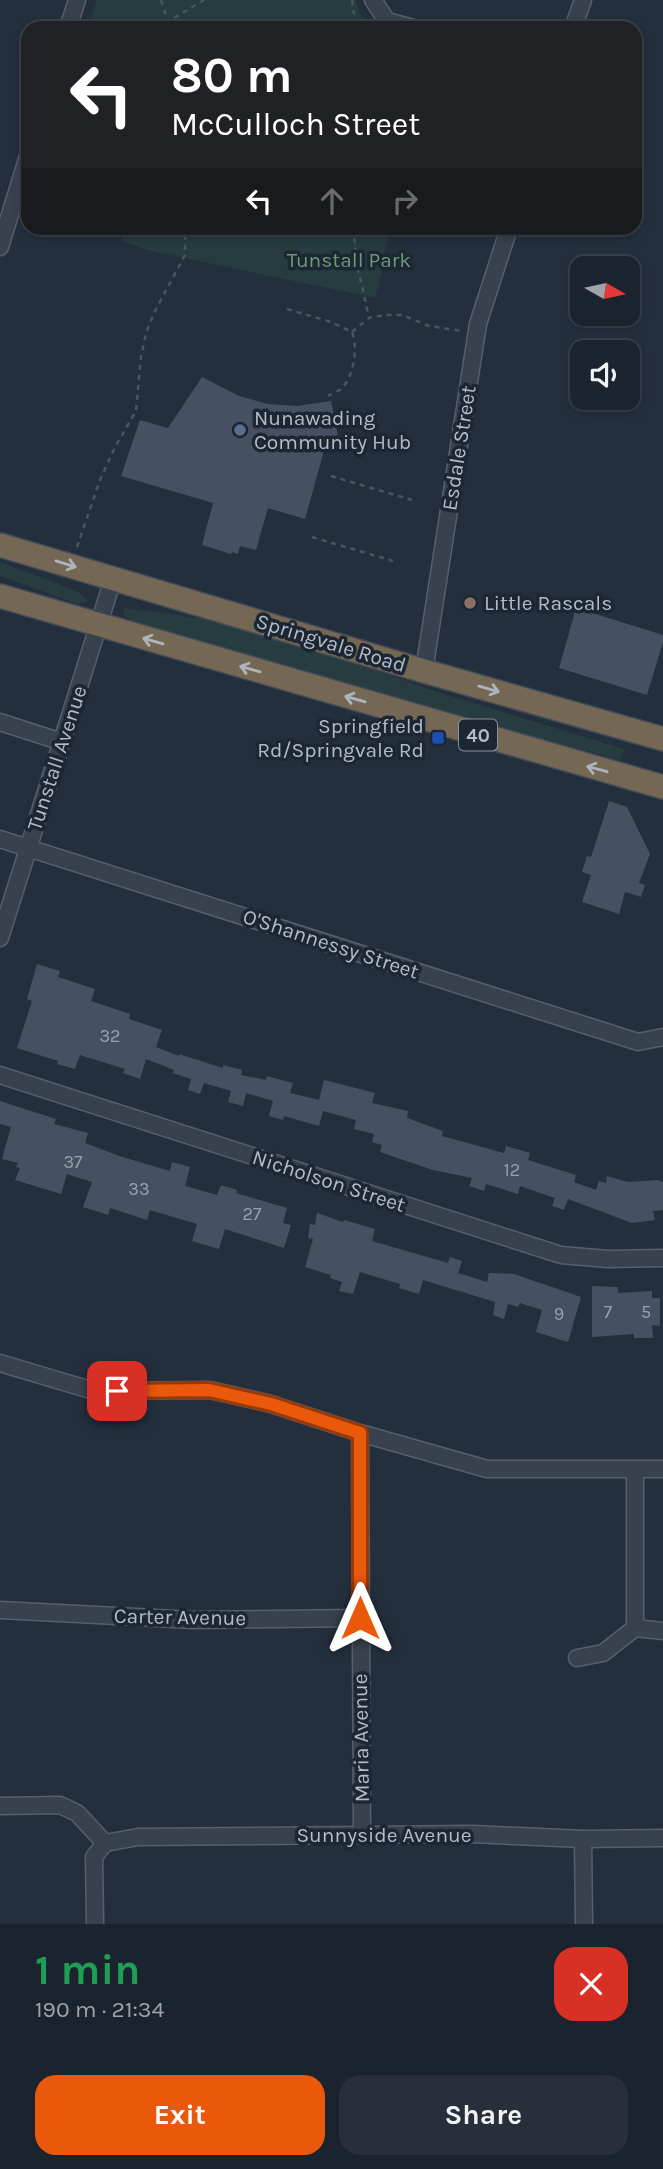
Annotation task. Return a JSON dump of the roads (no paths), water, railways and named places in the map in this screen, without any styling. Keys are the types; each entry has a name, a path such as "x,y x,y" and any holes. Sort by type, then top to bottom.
{"highway":[{"name":"Springvale Road","path":"0,545 663,739"},
{"name":"40","path":"0,596 663,787"}],"street":[{"path":"70,21 77,0"},
{"path":"373,0 390,21"},
{"path":"576,21 583,0"},
{"path":"0,247 21,179"},
{"name":"Esdale Street","path":"424,671 478,324 507,235"},
{"name":"Tunstall Avenue","path":"0,938 113,579"},
{"path":"0,722 62,742"},
{"name":"O'Shannessy Street","path":"0,839 638,1042 663,1037"},
{"name":"Nicholson Street","path":"0,1075 561,1255 608,1259 663,1258"},
{"path":"0,1363 94,1391 209,1390 271,1404 360,1433 487,1469 663,1469"},
{"name":"Maria Avenue","path":"360,1433 362,1834"},
{"path":"635,1470 635,1628"},
{"name":"Carter Avenue","path":"0,1610 194,1620 360,1618"},
{"path":"577,1658 603,1653 635,1628 663,1631"},
{"path":"0,1806 60,1805 77,1813 105,1843 94,1857 95,1924"},
{"name":"Sunnyside Avenue","path":"105,1843 138,1837 362,1834 663,1838"},
{"path":"583,1839 584,1924"}],"place":[{"name":"Nunawading Community Hub","path":"240,430"},
{"name":"Little Rascals","path":"470,603"},
{"name":"Springfield Rd/Springvale Rd","path":"438,738"}],"park label":[{"name":"Tunstall Park","path":"349,260"}]}
